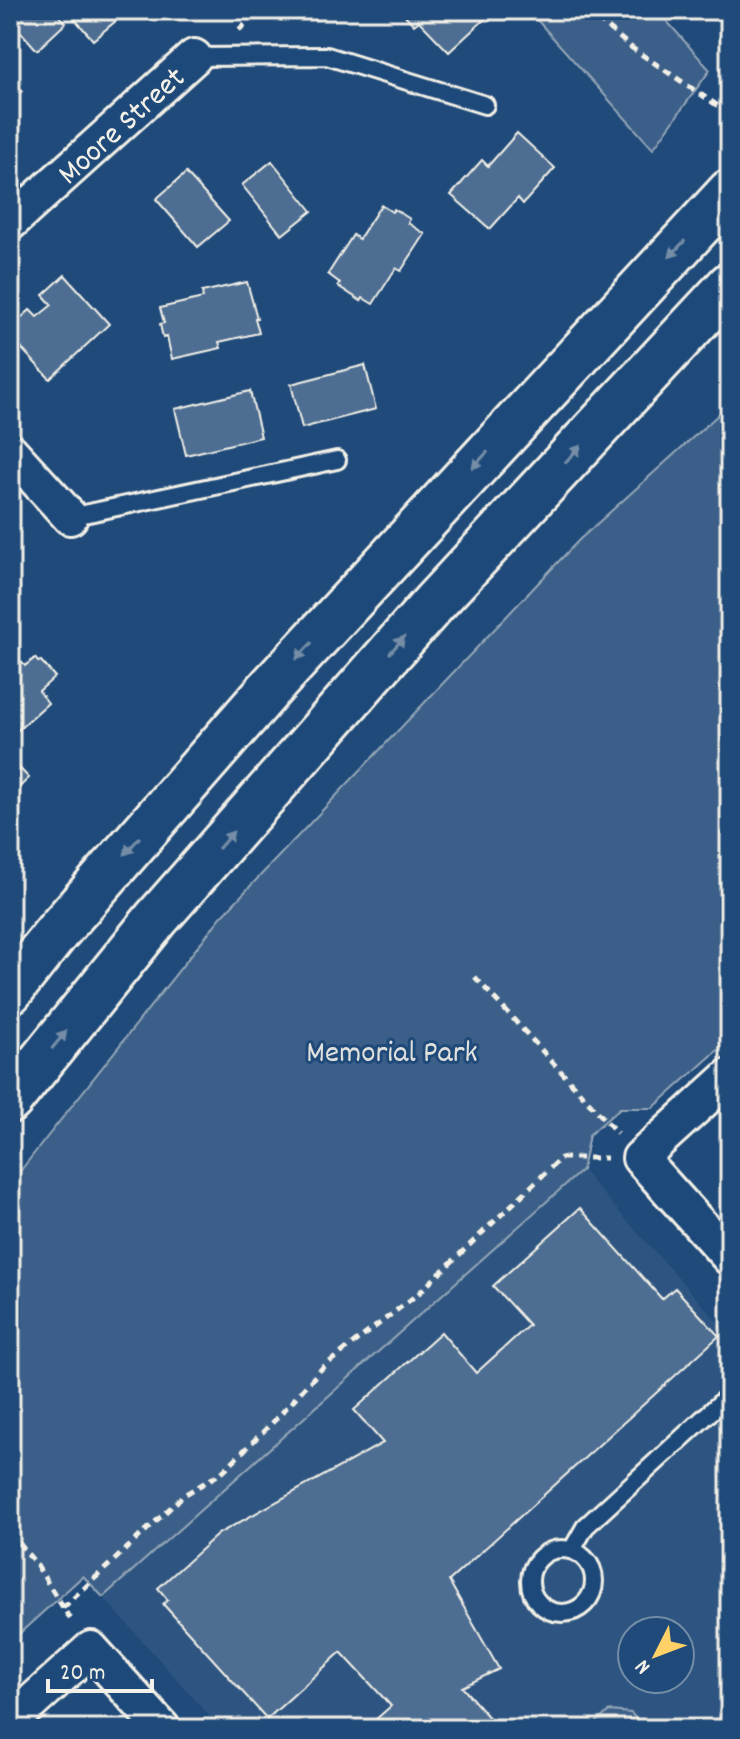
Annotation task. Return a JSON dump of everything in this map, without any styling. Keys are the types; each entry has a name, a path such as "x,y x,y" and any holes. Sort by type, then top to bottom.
{"highway":[{"path":"10,991 56,933 272,686 730,192"},
{"path":"10,1100 156,919 434,603 730,285"}],"street":[{"name":"Moore Street","path":"10,223 194,57"},
{"path":"10,451 70,517"},
{"path":"726,1087 640,1158 730,1258"},
{"path":"10,1722 91,1649 163,1729"}],"lane":[{"path":"194,57 327,56 485,105"},
{"path":"70,517 337,460"},
{"path":"572,1550 585,1527 730,1394"},
{"path":"562,1548 572,1550 589,1562 593,1572 592,1592 588,1601 570,1613 548,1611 532,1595 530,1573 543,1554 562,1548"}],"path":[{"path":"239,30 261,10"},
{"path":"587,10 632,48 730,114"},
{"path":"475,977 640,1158"},
{"path":"63,1608 184,1495 221,1473 323,1367 419,1293 561,1158 640,1158"},
{"path":"10,1532 36,1564 91,1649"}],"shaded area":[{"path":"582,1170 730,1336 730,1729 221,1729 103,1597"}],"green space":[{"path":"528,10 657,10 710,70 653,149"},
{"name":"Memorial Park","path":"730,404 730,1039 653,1108 620,1108 589,1135 582,1170 103,1597 83,1576 10,1642 10,1184 221,917 579,540"},
{"path":"609,1711 631,1713 645,1729 589,1729"}],"building":[{"path":"10,10 54,10 66,23 37,50 10,20"},
{"path":"67,10 129,10 93,40"},
{"path":"400,10 480,10 487,17 449,52 419,21 414,25"},
{"path":"10,78 22,91 10,103"},
{"path":"517,133 555,168 523,204 518,198 490,229 451,195 482,160 488,166"},
{"path":"272,161 312,211 282,235 242,185"},
{"path":"186,173 229,221 198,247 156,199"},
{"path":"381,205 410,219 408,223 425,234 401,271 396,268 373,304 363,298 361,301 338,286 340,283 328,274 353,235 359,239"},
{"path":"65,275 109,324 50,379 10,336 10,328 30,310 37,317 52,305 43,295"},
{"path":"247,282 259,333 219,342 221,348 172,359 167,337 163,338 160,324 164,323 160,308 203,298 202,292"},
{"path":"365,365 376,409 302,428 291,384"},
{"path":"250,391 261,437 186,455 175,409"},
{"path":"10,650 25,666 35,658 41,661 55,677 39,691 48,703 18,730 10,721"},
{"path":"10,758 29,778 10,796"},
{"path":"580,1208 662,1299 675,1288 719,1336 449,1581 499,1669 462,1687 499,1729 365,1729 391,1706 341,1652 267,1719 163,1604 168,1600 158,1588 218,1534 383,1443 354,1410 441,1332 476,1373 529,1325 493,1286"}]}
